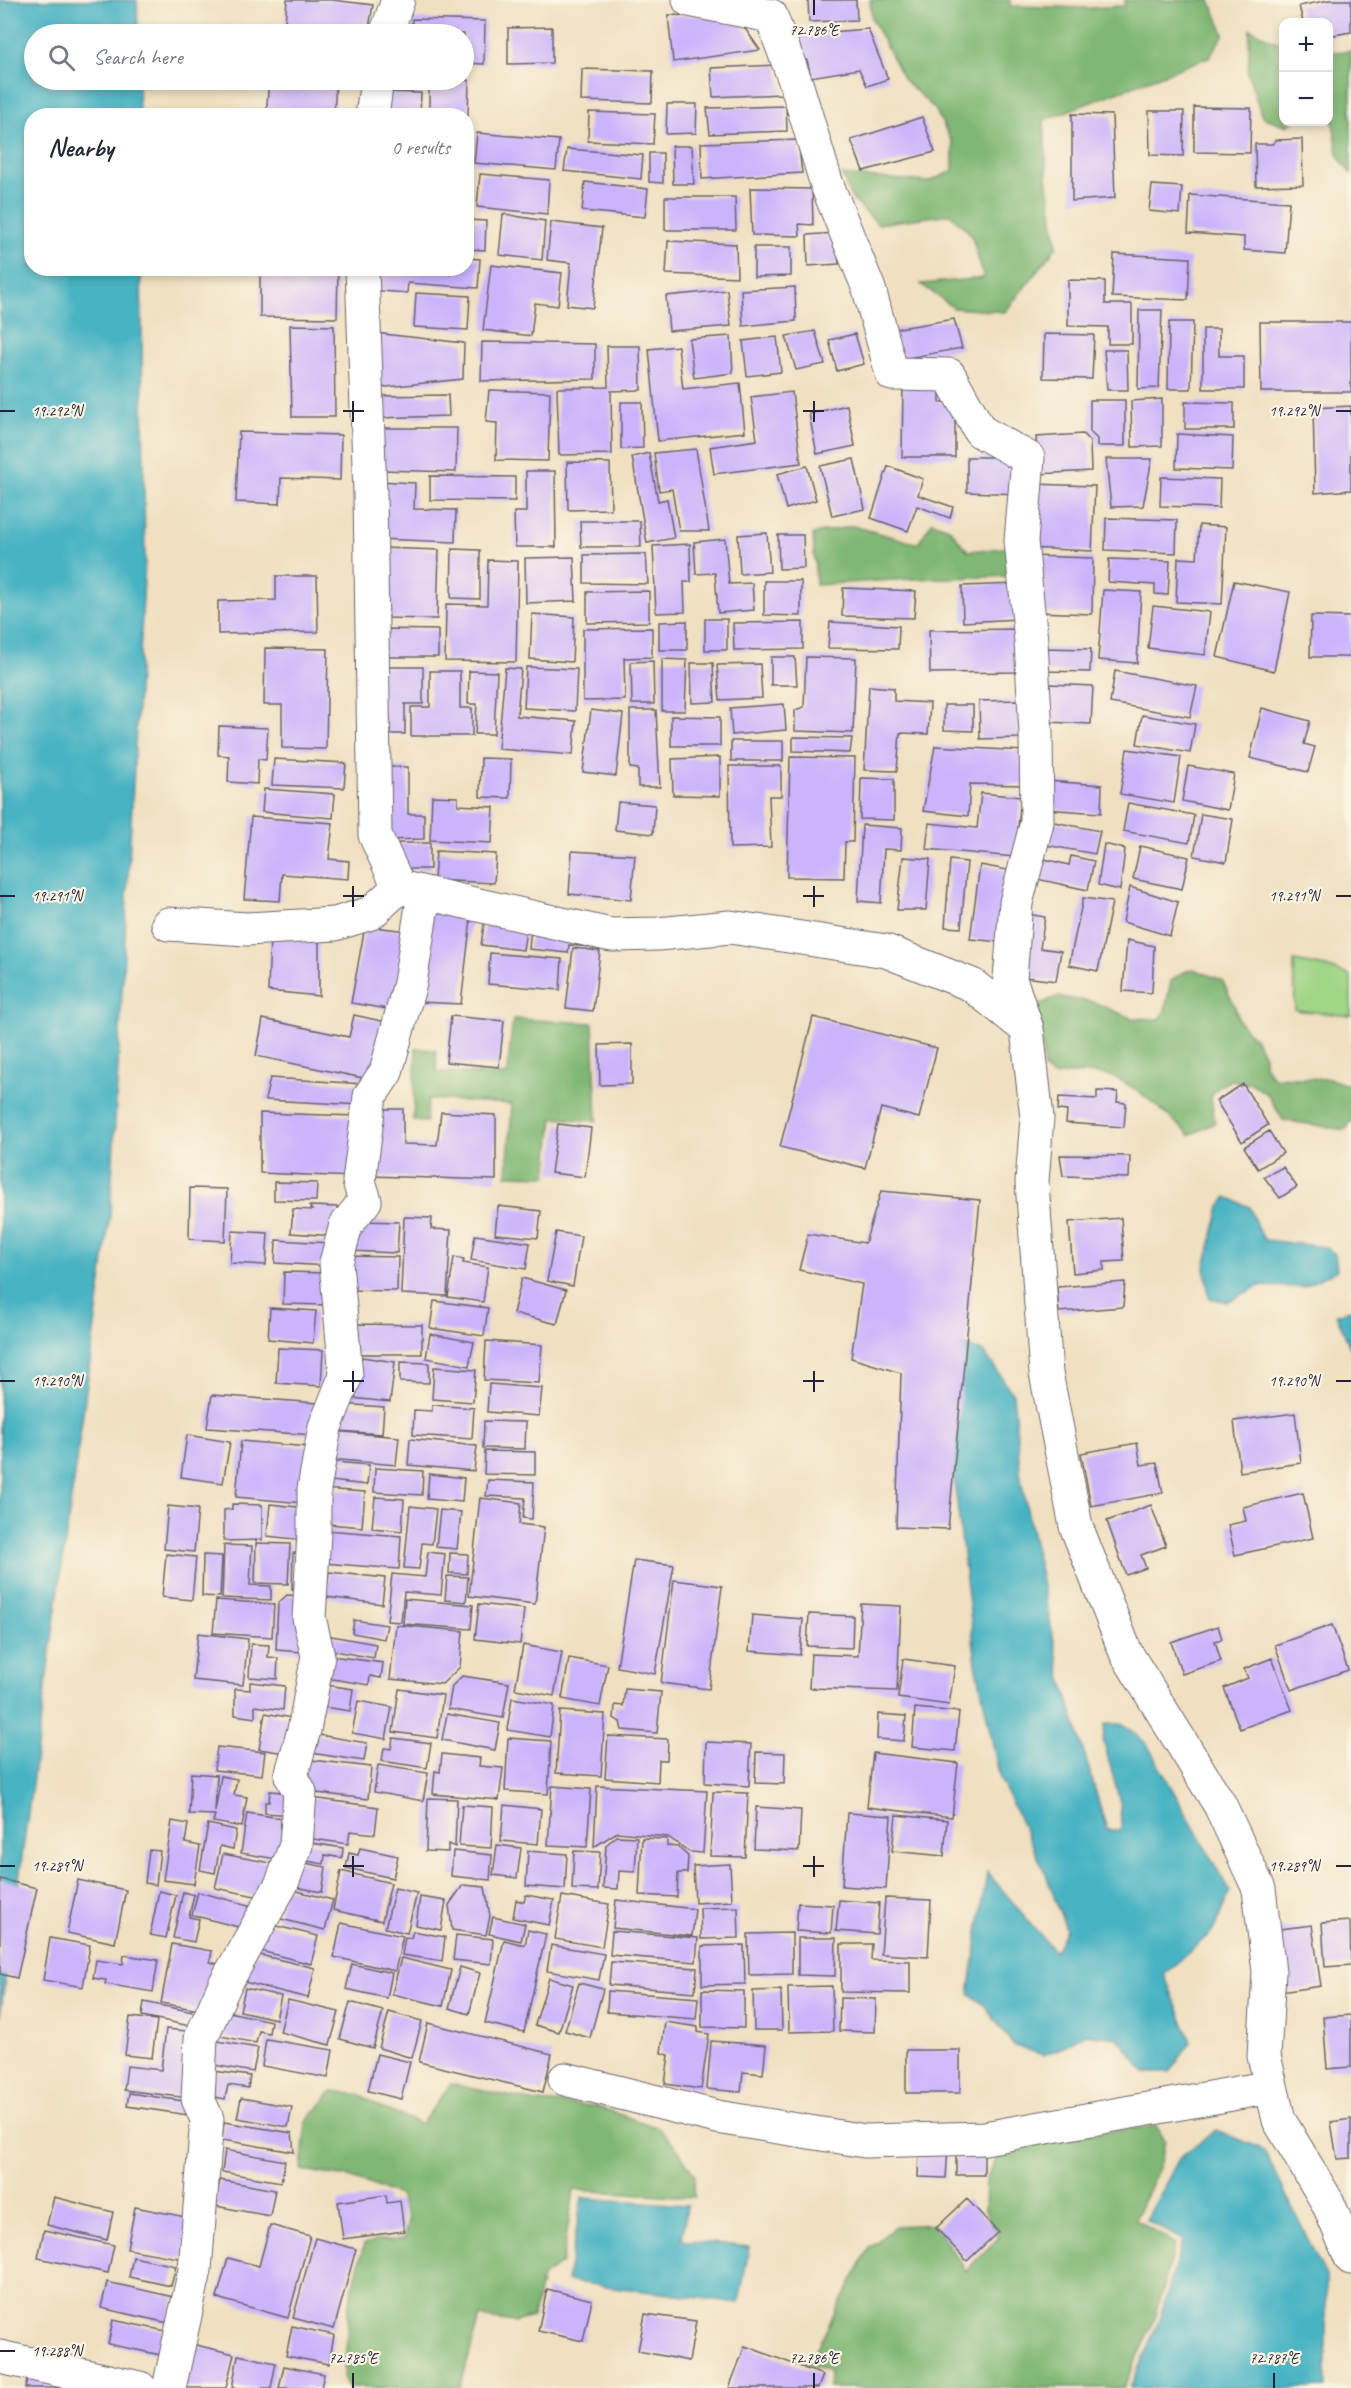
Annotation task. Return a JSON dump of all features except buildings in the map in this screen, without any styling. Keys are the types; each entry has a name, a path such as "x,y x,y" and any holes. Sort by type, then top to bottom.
{"street":[{"path":"390,24 398,0"},
{"path":"689,0 771,8 827,185 869,289 892,374 949,375 980,430 1028,458 1021,541 1031,641 1036,734 1037,822 1016,903 1010,979 1027,1029 1037,1118 1032,1182 1046,1373 1076,1526 1126,1653 1220,1805 1259,1889 1269,1972 1264,2056 1279,2120 1328,2203 1351,2258"},
{"path":"373,108 376,90"},
{"path":"169,2388 195,2271 207,2119 198,2099 201,2038 225,1984 282,1882 296,1845 300,1792 291,1776 304,1730 318,1656 309,1618 314,1489 325,1427 346,1375 336,1263 346,1225 365,1201 359,1181 370,1096 386,1072 410,983 412,890 375,835 370,506 362,276"},
{"path":"168,924 247,928 334,924 371,913 412,890 611,935 658,934 730,927 886,951 972,985 1027,1029"},
{"path":"565,2079 717,2117 866,2140 985,2138 1271,2087"},
{"path":"0,2357 140,2388"}],"green space":[{"path":"870,0 1010,0 1010,6 1089,8 1124,6 1125,0 1210,0 1224,34 1209,57 1044,120 1047,177 1057,246 1005,312 954,308 921,284 984,278 971,234 950,214 878,224 852,199 842,175 928,182 953,171 953,144 935,109 904,80 872,19"},
{"path":"1250,29 1279,43 1279,123 1262,117 1248,73"},
{"path":"1351,51 1351,174 1339,158 1333,123 1333,52"},
{"path":"932,522 949,528 968,551 1016,547 1016,576 816,585 813,534 853,526 918,544"},
{"path":"1294,961 1326,967 1351,976 1351,1016 1295,1010"},
{"path":"1193,969 1222,980 1239,1021 1257,1042 1264,1056 1264,1065 1273,1077 1330,1079 1351,1086 1351,1122 1345,1130 1283,1120 1268,1095 1252,1084 1232,1080 1219,1086 1211,1097 1215,1123 1190,1135 1152,1102 1120,1080 1110,1076 1082,1073 1053,1076 1044,1070 1039,1005 1056,997 1093,1002 1131,1018 1160,1019 1165,1010 1171,981"},
{"path":"513,1019 593,1023 597,1121 553,1118 547,1176 507,1175 512,1104 428,1099 426,1122 413,1121 416,1048 436,1051 437,1072 507,1075"},
{"path":"451,2084 537,2102 595,2106 659,2128 679,2151 695,2176 694,2197 574,2190 562,2263 542,2277 533,2317 514,2322 480,2317 460,2388 349,2388 344,2379 349,2303 364,2244 378,2240 404,2239 408,2220 399,2195 349,2177 301,2170 306,2122 332,2091 361,2095 381,2108 421,2124"},
{"path":"1156,2126 1165,2141 1158,2170 1135,2219 1175,2244 1154,2319 1124,2388 828,2388 830,2371 806,2363 819,2344 869,2248 896,2226 934,2224 966,2271 999,2237 985,2211 986,2179 1002,2149 1061,2137"}],"water":[{"path":"0,0 137,0 138,24 24,24 24,90 138,90 139,108 24,108 24,276 141,276 145,560 110,1216 0,2017"},
{"path":"1227,1197 1250,1207 1257,1228 1265,1240 1325,1247 1335,1254 1337,1270 1303,1287 1259,1286 1227,1302 1209,1298 1205,1267 1220,1206"},
{"path":"1351,1310 1351,1350 1336,1314"},
{"path":"958,1343 984,1352 1013,1394 1021,1480 1061,1675 1107,1830 1121,1830 1120,1801 1103,1740 1105,1724 1123,1724 1147,1744 1230,1892 1213,1931 1164,1974 1191,2042 1169,2073 1145,2073 1118,2038 1085,2034 1043,2055 1013,2045 986,2007 969,1993 987,1872 1055,1952 1066,1929 1045,1872 1000,1779 976,1664 941,1367"},
{"path":"1216,2130 1264,2150 1326,2276 1326,2388 1130,2388 1159,2320 1183,2240 1146,2220 1180,2157"},
{"path":"582,2198 687,2205 682,2240 749,2247 739,2303 567,2281"}]}
